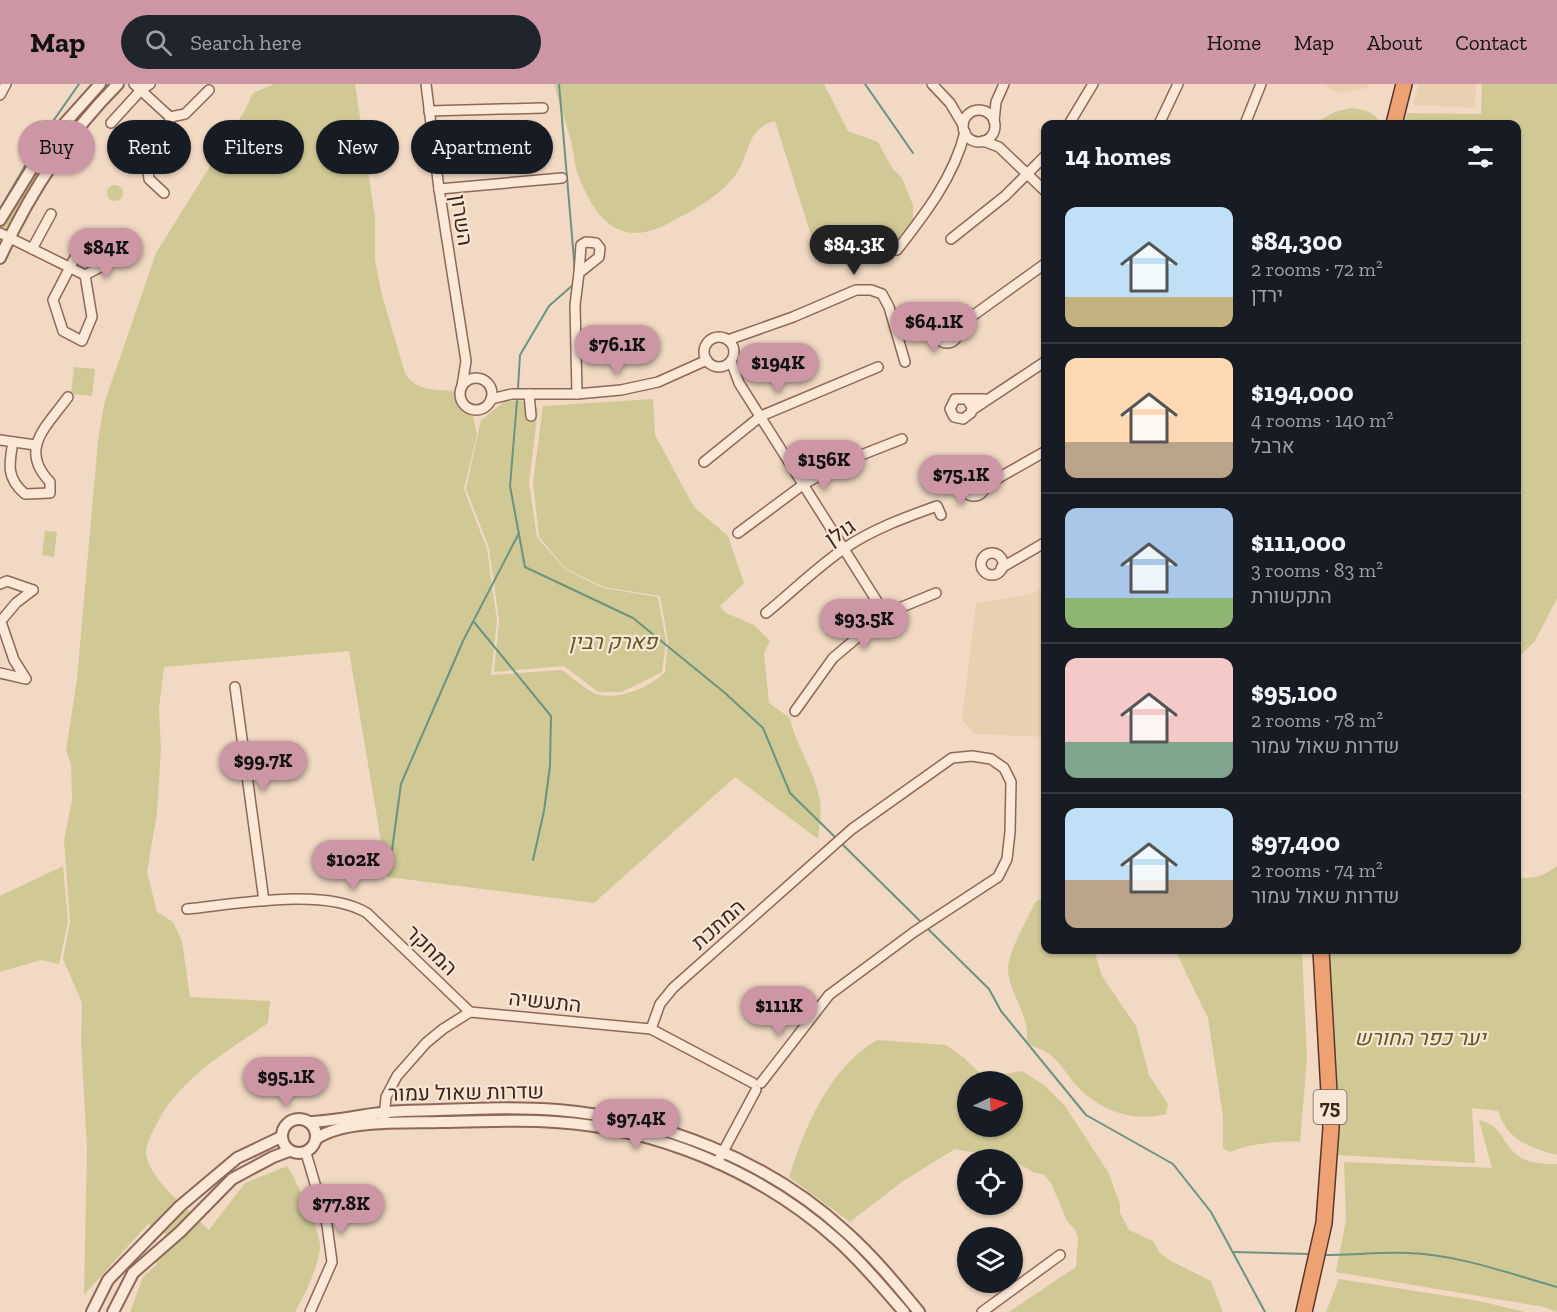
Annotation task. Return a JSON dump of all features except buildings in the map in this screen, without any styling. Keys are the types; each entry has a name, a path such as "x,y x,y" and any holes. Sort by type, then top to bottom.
{"highway":[{"path":"1395,120 1404,84"},
{"name":"75","path":"1304,1312 1324,1222 1331,1128 1321,954"},
{"name":"75","path":"1297,1312 1315,1263"}],"street":[{"path":"0,95 6,84"},
{"path":"0,220 48,142 100,84"},
{"path":"0,258 5,236 59,152 78,127 118,84"},
{"path":"113,120 137,87 150,84"},
{"name":"השרון","path":"426,84 439,189 466,361 462,386"},
{"path":"933,84 950,103 969,138 995,145 1041,187"},
{"path":"1071,120 1093,84"},
{"path":"1161,120 1178,84"},
{"path":"1246,120 1260,84"},
{"path":"137,87 170,117"},
{"path":"897,250 930,206 958,157 964,128 974,111 1002,88"},
{"path":"1002,88 994,121 994,131 1005,153"},
{"path":"170,117 186,114 209,90"},
{"path":"950,103 974,111 987,112 994,121"},
{"path":"429,111 543,108"},
{"path":"164,193 148,179 146,158 169,126 170,117"},
{"path":"958,157 994,131"},
{"path":"951,239 991,208 1041,161"},
{"path":"439,189 562,178"},
{"path":"32,249 51,214"},
{"path":"5,236 85,275"},
{"path":"100,236 130,246 124,255 85,275 92,317 82,341 63,331 53,300 69,268 82,244 100,236"},
{"path":"971,317 939,325 936,333 938,338 949,343 954,340 957,331 971,317 1041,267"},
{"path":"577,394 575,305 579,273"},
{"path":"885,614 739,383 707,360 705,350 711,339 717,337 728,340 750,334 856,290 871,290 882,294 889,307 905,362"},
{"path":"950,322 957,331"},
{"path":"718,367 733,357 750,334"},
{"path":"728,340 739,383"},
{"path":"513,394 490,386 479,379 470,380 462,386 460,396 469,409 484,408 491,399 513,394 577,394 621,390 658,382 707,360"},
{"name":"השרון","path":"466,361 479,379"},
{"path":"985,399 955,399 951,412 957,418 963,419 985,399 1041,364"},
{"path":"704,462 761,416 878,367"},
{"path":"490,386 491,399"},
{"path":"528,394 531,416"},
{"path":"12,442 9,463 13,484 25,494 50,493 50,482 41,472 35,460 35,445 68,397"},
{"path":"967,399 972,410"},
{"path":"738,533 804,484 846,461 902,439"},
{"path":"0,440 35,445"},
{"path":"1000,477 968,476 964,480 964,489 973,496 1000,477 1041,454"},
{"path":"981,477 984,484 983,490"},
{"name":"גולן","path":"766,613 844,549 897,520 938,506 941,515"},
{"path":"1021,555 1000,556 989,553 984,556 981,564 983,570 991,574 1041,545"},
{"path":"1000,556 1001,568"},
{"path":"0,584 7,582 33,590 16,603 0,622 14,660 26,679 0,673"},
{"path":"795,711 833,658 885,614 936,592"},
{"path":"235,687 264,900"},
{"name":"המתכת","path":"651,1029 660,1004 673,988 852,829 952,758 972,756 991,759 1004,768 1011,782 1010,832 1007,859 998,877 914,932 829,995 757,1085 717,1163"},
{"name":"המחקר","path":"187,909 264,900 323,900 356,906 367,913 470,1012"},
{"path":"384,1124 386,1097 397,1076 426,1043 442,1029 470,1012"},
{"name":"התעשיה","path":"470,1012 651,1029 757,1085"},
{"name":"שדרות שאול עמור","path":"309,1122 384,1112 522,1109 575,1112 644,1125 722,1152 762,1172 819,1209 871,1256 919,1312"},
{"path":"92,1312 108,1280 180,1206 237,1158 281,1137 289,1122 300,1119 309,1122 314,1128 316,1139 306,1153 294,1154 289,1151 281,1137"},
{"name":"שדרות שאול עמור","path":"316,1139 332,1131 384,1124 555,1122 641,1136 717,1163 757,1182 812,1219 862,1264 904,1312"},
{"path":"113,1312 133,1273 180,1232 232,1179 273,1156 289,1151"},
{"path":"306,1153 327,1225 332,1262 310,1312"},
{"path":"982,1312 1059,1255"}],"shaded area":[{"path":"1323,84 1369,84 1367,88 1338,93"},
{"path":"1418,84 1476,84 1475,108 1414,105"},
{"path":"1041,589 1041,737 975,734 962,720 976,603 1029,595"}],"green space":[{"path":"101,84 117,84 98,103 86,120 71,120"},
{"path":"274,84 355,84 360,120 316,120 316,174 368,174 375,218 375,260 382,295 405,373 409,379 420,386 453,391 462,409 473,415 477,435 464,489 487,549 497,621 491,675 562,670 594,693 612,696 641,688 665,672 668,641 660,596 604,587 566,569 539,537 533,482 543,406 653,399 655,435 694,507 728,536 744,583 720,606 726,613 754,625 770,641 764,653 769,703 790,718 818,791 821,806 820,825 818,839 735,777 594,903 387,877 349,651 164,667 159,708 161,749 157,813 147,872 157,912 173,922 182,941 190,997 270,1001 268,1023 204,1068 176,1095 155,1127 146,1153 154,1173 162,1184 209,1230 245,1183 287,1166 313,1219 320,1248 314,1273 295,1312 130,1312 143,1277 157,1264 155,1259 169,1236 148,1224 84,1295 87,1149 81,1042 82,1003 63,959 70,922 64,841 72,800 71,764 66,751 77,679 98,441 104,404 156,253 205,174 304,174 304,120 239,120 253,93"},
{"path":"554,84 824,84 848,131 878,142 892,168 902,178 913,205 913,236 818,257 775,121 758,130 734,177 705,202 654,230 639,233 626,232 614,227 603,219 594,207 579,177"},
{"path":"1482,84 1557,84 1557,598 1535,641 1521,655 1521,120 1405,120 1407,113 1481,114"},
{"path":"1350,108 1360,109 1378,120 1320,120 1335,112"},
{"path":"29,174 49,174 9,232 0,226 0,222"},
{"path":"115,185 123,193 115,201 107,193"},
{"path":"97,241 104,244 107,251 104,258 97,261 90,258 87,251 90,244"},
{"path":"74,367 95,369 92,396 71,394"},
{"name":"פארק רבין","path":"520,400 538,409 529,483 537,537 566,570 603,588 658,597 666,641 662,672 622,692 598,692 564,666 494,672 499,621 489,548 466,489 481,420 504,402"},
{"path":"45,531 57,532 54,557 42,555"},
{"path":"63,866 68,922 59,964 41,960 0,972 0,896"},
{"name":"יער כפר החורש","path":"1557,866 1557,1155 1537,1149 1514,1136 1502,1121 1498,1111 1472,1108 1475,1163 1338,1155 1328,954 1521,954 1521,877 1538,876"},
{"path":"1041,899 1041,954 1095,954 1102,976 1136,1026 1149,1075 1168,1104 1166,1114 1128,1115 1106,1108 1085,1094 1052,1056 1026,1043 1026,1025 1012,989 1008,971 1014,945 1036,901"},
{"path":"1177,954 1302,954 1307,1058 1300,1142 1265,1143 1230,1152 1223,1148 1223,1117 1208,1018"},
{"path":"877,1040 946,1045 978,1071 957,1071 957,1137 1023,1137 1023,1072 1044,1085 1065,1106 1108,1172 1120,1204 1120,1213 1129,1230 1153,1241 1160,1253 1171,1261 1211,1281 1223,1312 1009,1312 1076,1267 1078,1239 1076,1231 1067,1221 1052,1185 1044,1174 1035,1173 1023,1166 1023,1149 955,1149 903,1181 850,1222 789,1177 811,1119 832,1082 845,1066"},
{"path":"1479,1120 1493,1126 1520,1157 1535,1162 1557,1164 1557,1312 1544,1307 1336,1272 1346,1220 1344,1162 1492,1168"},
{"path":"1339,1279 1479,1301 1525,1312 1326,1312"}],"waterway":[{"path":"0,209 40,140 79,84"},
{"path":"559,84 575,271"},
{"path":"865,84 913,153"},
{"path":"518,388 520,355 549,306 574,284"},
{"path":"517,401 510,486 525,567 633,618 725,693 763,728 790,793 837,839"},
{"path":"392,850 401,784 463,641 519,533"},
{"path":"474,622 551,716 550,766 544,811 533,860"},
{"path":"841,843 922,923"},
{"path":"926,927 989,989 1001,1011 1086,1115 1173,1164 1211,1212 1265,1312"},
{"path":"1234,1252 1309,1254"},
{"path":"1324,1255 1426,1254 1483,1266 1557,1287"}]}
